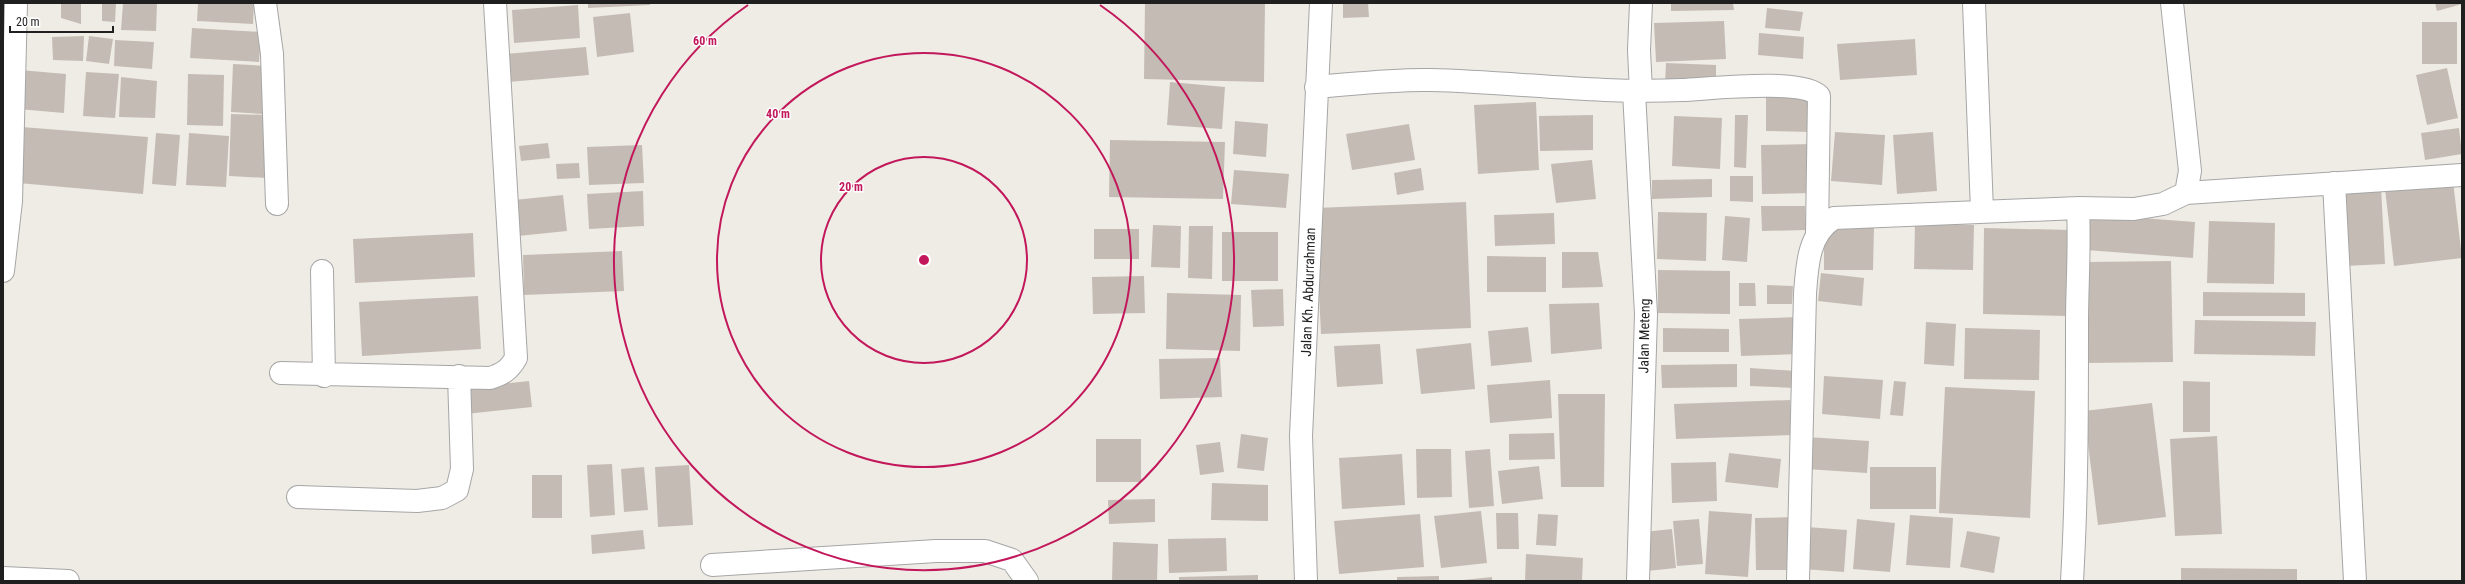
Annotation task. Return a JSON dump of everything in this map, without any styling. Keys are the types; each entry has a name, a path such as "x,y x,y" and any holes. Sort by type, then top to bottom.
{"street":[{"path":"3,271 11,201 16,3"},
{"path":"265,3 272,54 277,204"},
{"path":"281,374 324,376 459,376 490,378 501,375 510,369 516,358 495,3"},
{"name":"Jalan Kh. Abdurrahman","path":"1306,581 1301,436 1321,3"},
{"name":"Jalan Meteng","path":"1638,581 1646,314 1638,92 1641,3"},
{"path":"1974,3 1982,212"},
{"path":"2172,3 2190,171 2186,193"},
{"path":"1316,87 1430,80 1638,92 1779,85 1814,91 1818,96 1817,233 1807,269 1805,294 1798,581"},
{"path":"1817,233 1824,224 1834,218 2078,208 2134,209 2163,204 2186,193 2462,175"},
{"path":"2334,183 2355,581"},
{"path":"2072,581 2077,488 2077,307 2080,251 2078,208"},
{"path":"322,271 324,376"},
{"path":"298,497 417,501 442,498 457,490 462,469 459,376"},
{"path":"712,565 929,551 985,551 1012,560 1027,581"},
{"path":"3,578 68,581"}],"building":[{"path":"61,3 81,3 81,24 61,18"},
{"path":"102,3 116,3 115,22 102,21"},
{"path":"123,3 157,3 156,31 121,30"},
{"path":"198,3 254,3 253,24 197,21"},
{"path":"588,3 650,3 650,5 588,8"},
{"path":"1145,3 1265,3 1264,82 1144,79"},
{"path":"1343,3 1368,3 1369,17 1343,18"},
{"path":"1671,3 1733,3 1734,10 1671,11"},
{"path":"2435,3 2462,3 2462,4 2437,11"},
{"path":"578,5 580,38 514,43 512,10"},
{"path":"1767,8 1803,12 1800,31 1765,28"},
{"path":"630,13 634,52 597,57 593,17"},
{"path":"1724,21 1726,59 1656,62 1654,23"},
{"path":"2422,22 2457,22 2457,64 2422,64"},
{"path":"192,28 261,32 259,62 190,58"},
{"path":"1759,33 1804,37 1803,59 1758,55"},
{"path":"84,36 83,61 53,60 52,37"},
{"path":"89,36 113,39 109,64 86,61"},
{"path":"1915,39 1917,75 1840,80 1837,44"},
{"path":"115,40 154,42 152,69 114,66"},
{"path":"586,47 589,75 508,82 506,54"},
{"path":"1666,63 1716,65 1716,86 1665,84"},
{"path":"233,64 267,66 264,114 231,112"},
{"path":"2447,68 2458,118 2427,125 2416,75"},
{"path":"20,70 66,74 64,113 18,109"},
{"path":"86,72 119,74 115,118 83,116"},
{"path":"188,74 224,75 223,126 187,125"},
{"path":"121,77 157,81 155,118 119,117"},
{"path":"1170,82 1225,87 1222,129 1167,125"},
{"path":"1766,96 1814,98 1813,132 1766,131"},
{"path":"1536,102 1539,170 1478,174 1474,105"},
{"path":"231,114 270,115 267,178 229,176"},
{"path":"1593,115 1593,150 1540,151 1539,116"},
{"path":"1735,115 1748,115 1746,168 1734,167"},
{"path":"1674,116 1722,118 1720,169 1672,166"},
{"path":"1235,121 1268,124 1266,157 1233,154"},
{"path":"1409,124 1415,160 1352,170 1346,134"},
{"path":"22,127 148,137 143,194 18,183"},
{"path":"2459,128 2462,154 2425,160 2421,133"},
{"path":"1835,132 1885,135 1882,185 1831,181"},
{"path":"1933,132 1937,191 1897,194 1893,135"},
{"path":"156,133 180,135 176,186 152,184"},
{"path":"189,133 229,136 226,187 186,185"},
{"path":"1110,140 1225,142 1223,199 1109,197"},
{"path":"548,143 550,158 521,161 519,146"},
{"path":"1812,144 1813,193 1762,194 1761,145"},
{"path":"642,145 644,183 589,185 587,147"},
{"path":"1592,160 1596,199 1556,203 1551,164"},
{"path":"579,163 580,178 557,179 556,164"},
{"path":"1421,168 1424,190 1397,195 1394,173"},
{"path":"1234,170 1289,174 1286,208 1231,204"},
{"path":"1730,176 1753,176 1753,202 1730,201"},
{"path":"1712,179 1712,197 1652,199 1652,180"},
{"path":"2453,181 2462,258 2394,266 2385,189"},
{"path":"2381,187 2385,264 2346,266 2342,189"},
{"path":"643,191 644,226 589,229 587,194"},
{"path":"563,195 567,231 518,236 514,200"},
{"path":"1466,202 1471,328 1321,334 1315,208"},
{"path":"1761,206 1805,206 1806,230 1762,231"},
{"path":"1658,212 1707,213 1706,261 1657,259"},
{"path":"1554,213 1555,244 1495,246 1494,215"},
{"path":"2088,214 2195,222 2193,258 2086,250"},
{"path":"1725,216 1750,218 1747,262 1722,260"},
{"path":"2209,221 2275,223 2274,284 2207,283"},
{"path":"1915,223 1974,225 1973,270 1914,269"},
{"path":"1153,225 1181,226 1180,268 1151,267"},
{"path":"1189,226 1213,226 1212,279 1188,278"},
{"path":"1824,227 1874,228 1873,270 1824,270"},
{"path":"1984,228 2071,230 2069,316 1983,314"},
{"path":"1094,229 1139,229 1139,259 1094,259"},
{"path":"1222,232 1278,232 1278,281 1222,281"},
{"path":"473,233 475,277 355,283 353,239"},
{"path":"622,251 624,291 524,295 523,255"},
{"path":"1562,252 1598,252 1603,287 1562,288"},
{"path":"1487,256 1546,257 1546,292 1487,292"},
{"path":"2171,261 2173,362 2086,363 2085,262"},
{"path":"1658,270 1730,271 1730,314 1658,313"},
{"path":"1821,273 1864,278 1862,306 1818,301"},
{"path":"1144,276 1145,313 1093,314 1092,277"},
{"path":"1739,283 1755,283 1756,306 1739,306"},
{"path":"1767,285 1793,286 1792,304 1767,304"},
{"path":"1283,289 1284,326 1253,327 1251,290"},
{"path":"2203,292 2305,293 2305,316 2203,316"},
{"path":"1167,293 1241,295 1240,351 1166,349"},
{"path":"478,296 481,349 362,356 359,302"},
{"path":"1599,303 1602,349 1551,354 1549,304"},
{"path":"1799,317 1801,354 1741,356 1739,319"},
{"path":"2195,320 2316,322 2315,356 2194,354"},
{"path":"1926,322 1956,324 1954,366 1924,364"},
{"path":"1528,327 1532,362 1491,366 1488,331"},
{"path":"1663,328 1729,329 1729,352 1663,352"},
{"path":"1965,328 2040,330 2039,380 1964,379"},
{"path":"1471,343 1475,389 1421,394 1416,349"},
{"path":"1380,344 1383,384 1337,387 1334,346"},
{"path":"1220,358 1222,397 1160,399 1159,359"},
{"path":"1737,364 1737,387 1662,388 1661,365"},
{"path":"1750,368 1796,371 1796,388 1750,386"},
{"path":"1824,376 1883,380 1880,419 1822,414"},
{"path":"1550,380 1552,418 1490,423 1487,385"},
{"path":"529,381 532,407 466,414 464,388"},
{"path":"1894,381 1906,382 1903,416 1890,415"},
{"path":"2183,381 2210,382 2210,432 2183,432"},
{"path":"1945,387 2035,391 2030,518 1939,513"},
{"path":"1558,394 1605,394 1604,487 1561,487"},
{"path":"1790,400 1792,435 1676,439 1674,404"},
{"path":"2152,403 2166,517 2098,525 2084,411"},
{"path":"1554,433 1555,459 1509,460 1509,434"},
{"path":"1241,434 1268,438 1264,471 1237,468"},
{"path":"2217,436 2222,534 2175,536 2170,439"},
{"path":"1807,437 1869,441 1867,473 1806,469"},
{"path":"1096,439 1141,439 1141,482 1096,482"},
{"path":"1220,442 1224,472 1200,475 1196,445"},
{"path":"1416,449 1451,449 1452,497 1417,498"},
{"path":"1490,449 1494,506 1469,508 1465,451"},
{"path":"1729,453 1781,459 1778,488 1725,482"},
{"path":"1402,454 1405,505 1342,509 1339,458"},
{"path":"1716,462 1717,501 1672,503 1671,463"},
{"path":"612,464 615,515 590,517 587,465"},
{"path":"689,465 693,525 658,527 655,467"},
{"path":"1539,466 1543,499 1502,504 1498,471"},
{"path":"644,467 648,510 624,512 621,469"},
{"path":"1870,467 1936,467 1936,509 1870,509"},
{"path":"532,475 562,475 562,518 532,518"},
{"path":"1212,483 1268,485 1268,521 1211,520"},
{"path":"1155,499 1155,522 1109,524 1108,500"},
{"path":"1481,511 1487,563 1441,568 1434,516"},
{"path":"1709,511 1752,514 1748,577 1705,574"},
{"path":"1496,513 1518,513 1519,549 1497,549"},
{"path":"1420,514 1424,567 1339,574 1334,521"},
{"path":"1538,514 1558,515 1556,546 1536,545"},
{"path":"1910,515 1953,518 1950,568 1906,565"},
{"path":"1795,517 1796,570 1756,570 1755,518"},
{"path":"1699,519 1703,564 1677,566 1673,521"},
{"path":"1857,519 1895,523 1890,572 1853,569"},
{"path":"1807,527 1847,530 1844,572 1803,569"},
{"path":"1672,529 1676,568 1647,571 1644,532"},
{"path":"643,530 645,549 592,554 591,535"},
{"path":"1967,531 2000,537 1994,573 1960,567"},
{"path":"1226,538 1227,571 1169,573 1168,539"},
{"path":"1113,542 1158,544 1157,581 1112,581"},
{"path":"1526,554 1583,558 1582,581 1525,581"},
{"path":"2181,568 2297,569 2297,581 2181,581"},
{"path":"1258,575 1258,581 1179,581 1179,577"},
{"path":"1439,576 1439,581 1397,581 1397,577"},
{"path":"1492,577 1492,581 1463,581 1463,580"}]}
